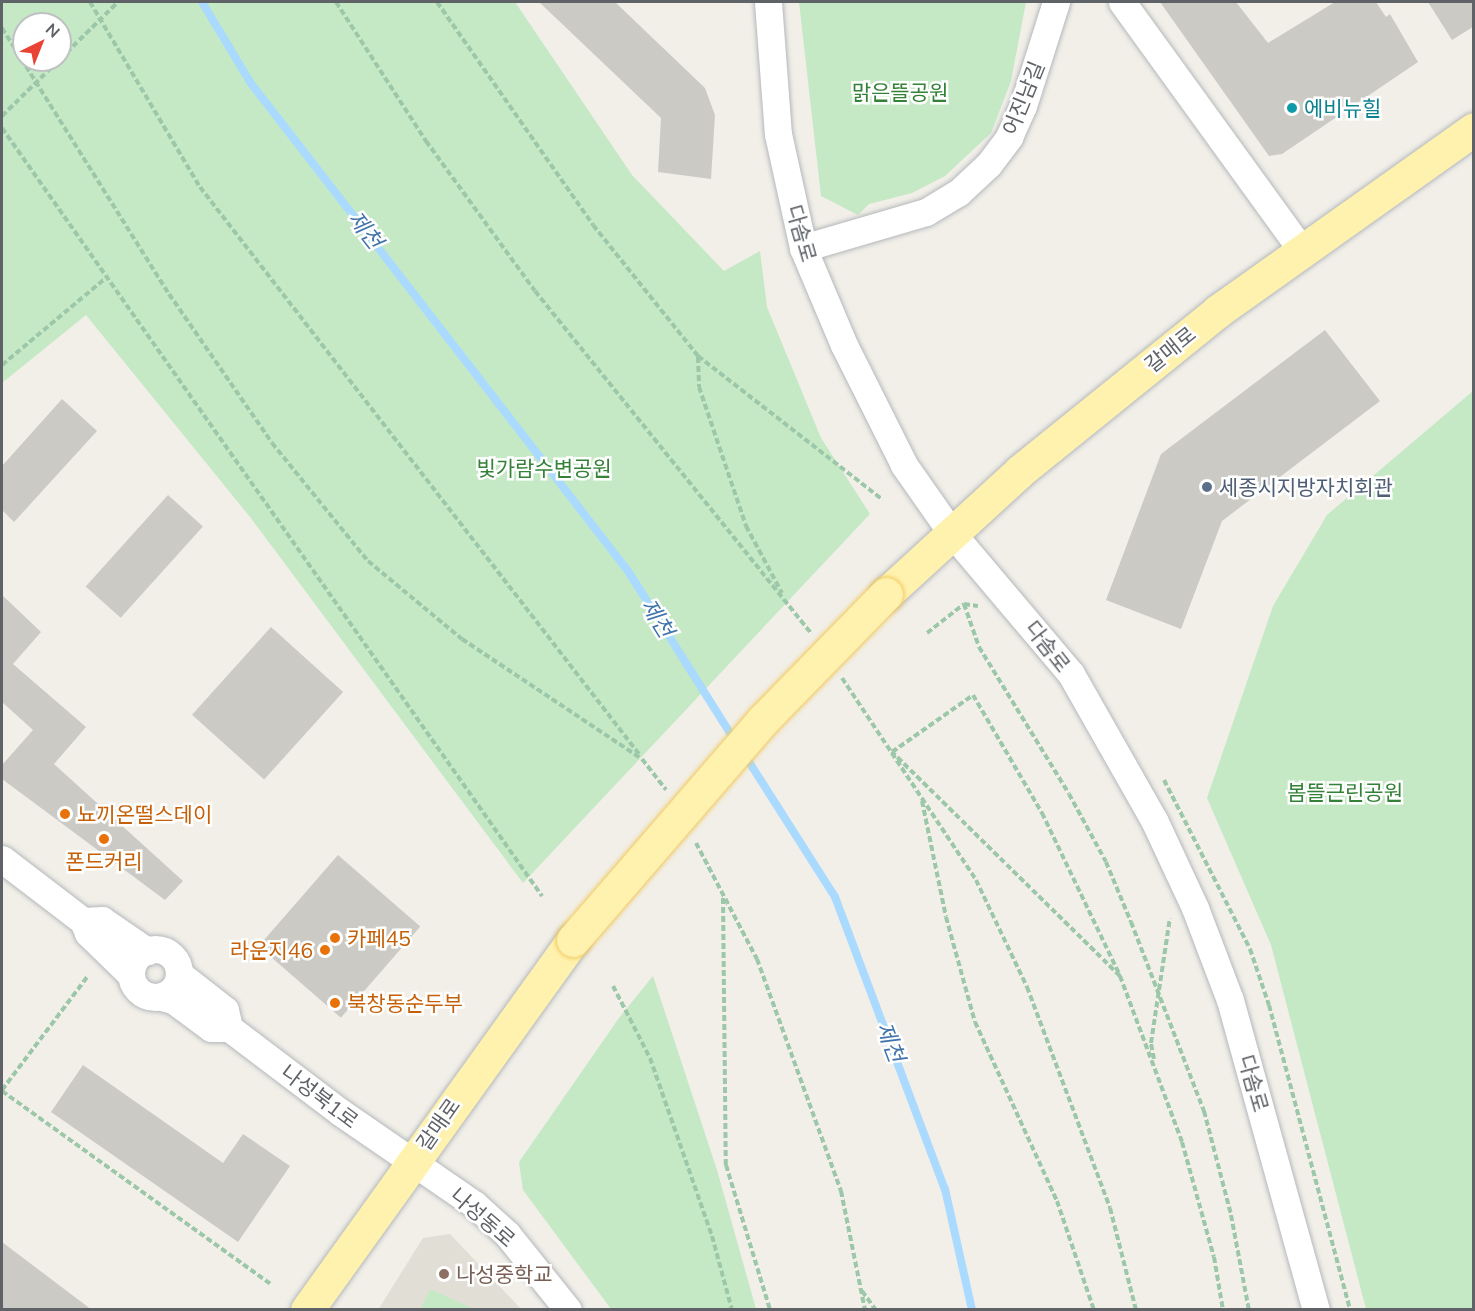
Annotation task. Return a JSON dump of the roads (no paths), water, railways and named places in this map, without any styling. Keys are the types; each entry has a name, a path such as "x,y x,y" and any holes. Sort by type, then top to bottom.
{"main road":[{"name":"갈매로","path":"307,1310 573,940 763,720 886,594 951,532 1125,386 1301,249 1473,129"}],"street":[{"name":"다솜로","path":"768,2 778,134 803,248 844,345 904,465 951,532 1071,675 1154,820 1195,908 1230,1000 1316,1310"},
{"name":"어진남길","path":"803,248 926,212 958,194 989,164 1009,136 1023,106 1056,2"},
{"path":"1122,2 1301,249"},
{"path":"2,859 83,921 88,933 131,975 144,995 160,996 174,988 179,974 169,954 147,951 102,920 83,921"},
{"path":"131,975 135,960 147,951"},
{"name":"나성북1로","path":"179,974 225,1010 229,1028"},
{"name":"나성북1로","path":"160,996 173,1000 211,1028 229,1028 412,1162"},
{"name":"나성동로","path":"412,1162 474,1204 507,1234 568,1310"}],"waterway":[{"name":"제천","path":"202,2 250,82 628,571 734,739"},
{"name":"제천","path":"744,754 835,897 945,1189 972,1310"}],"place":[{"name":"에비뉴힐","path":"1292,108"},
{"name":"세종시지방자치회관","path":"1207,487"},
{"name":"뇨끼온떨스데이","path":"65,814"},
{"name":"폰드커리","path":"104,839"},
{"name":"카페45","path":"335,938"},
{"name":"라운지46","path":"325,950"},
{"name":"북창동순두부","path":"335,1003"},
{"name":"나성중학교","path":"444,1274"}],"park label":[{"name":"맑은뜰공원","path":"900,92"},
{"name":"빛가람수변공원","path":"544,468"},
{"name":"봄뜰근린공원","path":"1345,792"}]}
